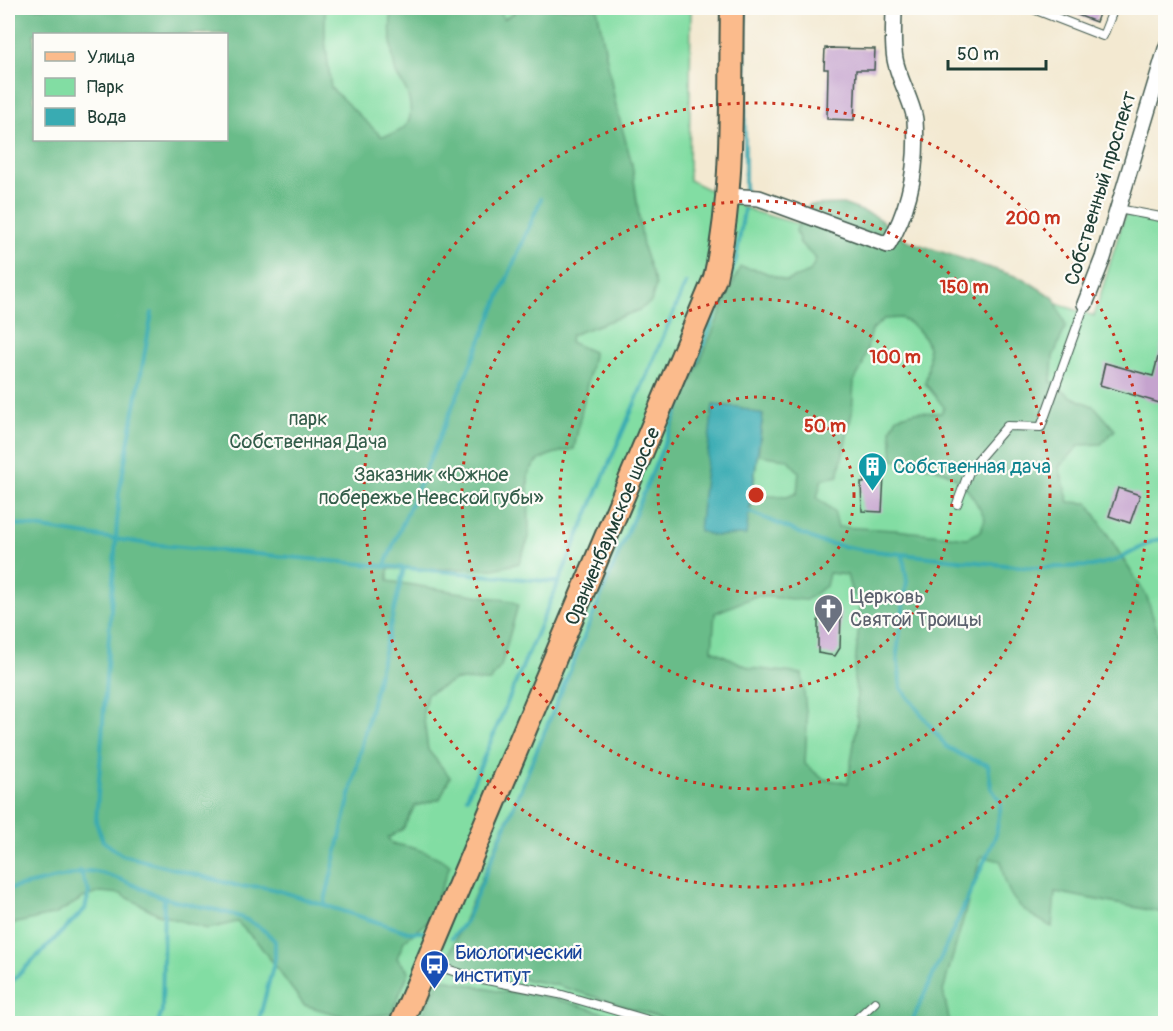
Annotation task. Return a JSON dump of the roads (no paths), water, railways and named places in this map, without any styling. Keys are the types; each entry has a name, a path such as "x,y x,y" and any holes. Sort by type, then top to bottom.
{"main road":[{"name":"Ораниенбаумское шоссе","path":"401,1023 715,278 723,242 728,196 732,8"}],"street":[{"path":"728,196 759,198 888,245 900,225 908,204 914,164 915,118 904,92 895,58 894,8"},
{"name":"Собственный проспект","path":"1086,304 1118,209 1166,49"}],"lane":[{"path":"1031,8 1103,36 1114,8"},
{"path":"1118,209 1166,218"},
{"path":"957,504 970,469 1007,426 1041,427 1086,304"},
{"path":"427,962 471,977 551,992 662,1023"},
{"path":"850,1023 875,1002"}],"water":[{"path":"713,405 739,407 763,415 746,535 715,536 699,531"}],"waterway":[{"path":"745,8 745,190"},
{"path":"384,567 541,199"},
{"path":"452,938 466,921 676,415 736,260 744,210"},
{"path":"467,797 686,283"},
{"path":"152,313 119,494 96,822 103,841 122,855 242,887 273,889 324,905"},
{"path":"750,512 821,542 864,550 1033,568 1092,566 1117,560 1155,540 1166,539"},
{"path":"8,523 149,544 556,582"},
{"path":"903,556 907,581 897,653 901,688 946,746 965,757 988,765 991,788 1001,803 996,835 911,1024"},
{"path":"404,568 324,905 408,932 430,932"},
{"path":"8,985 85,909 89,892 80,871"},
{"path":"8,889 89,871 116,878 174,901 221,911 250,922 264,930 275,941 275,959 258,1024"},
{"path":"158,1024 162,1011 164,898"}],"place":[{"name":"Собственная дача","path":"872,492"},
{"name":"Церковь Святой Троицы","path":"829,634"},
{"name":"Биологический институт","path":"434,990"}],"park label":[{"name":"парк Собственная Дача","path":"308,430"},
{"name":"Заказник «Южное побережье Невской губы»","path":"431,486"}]}
